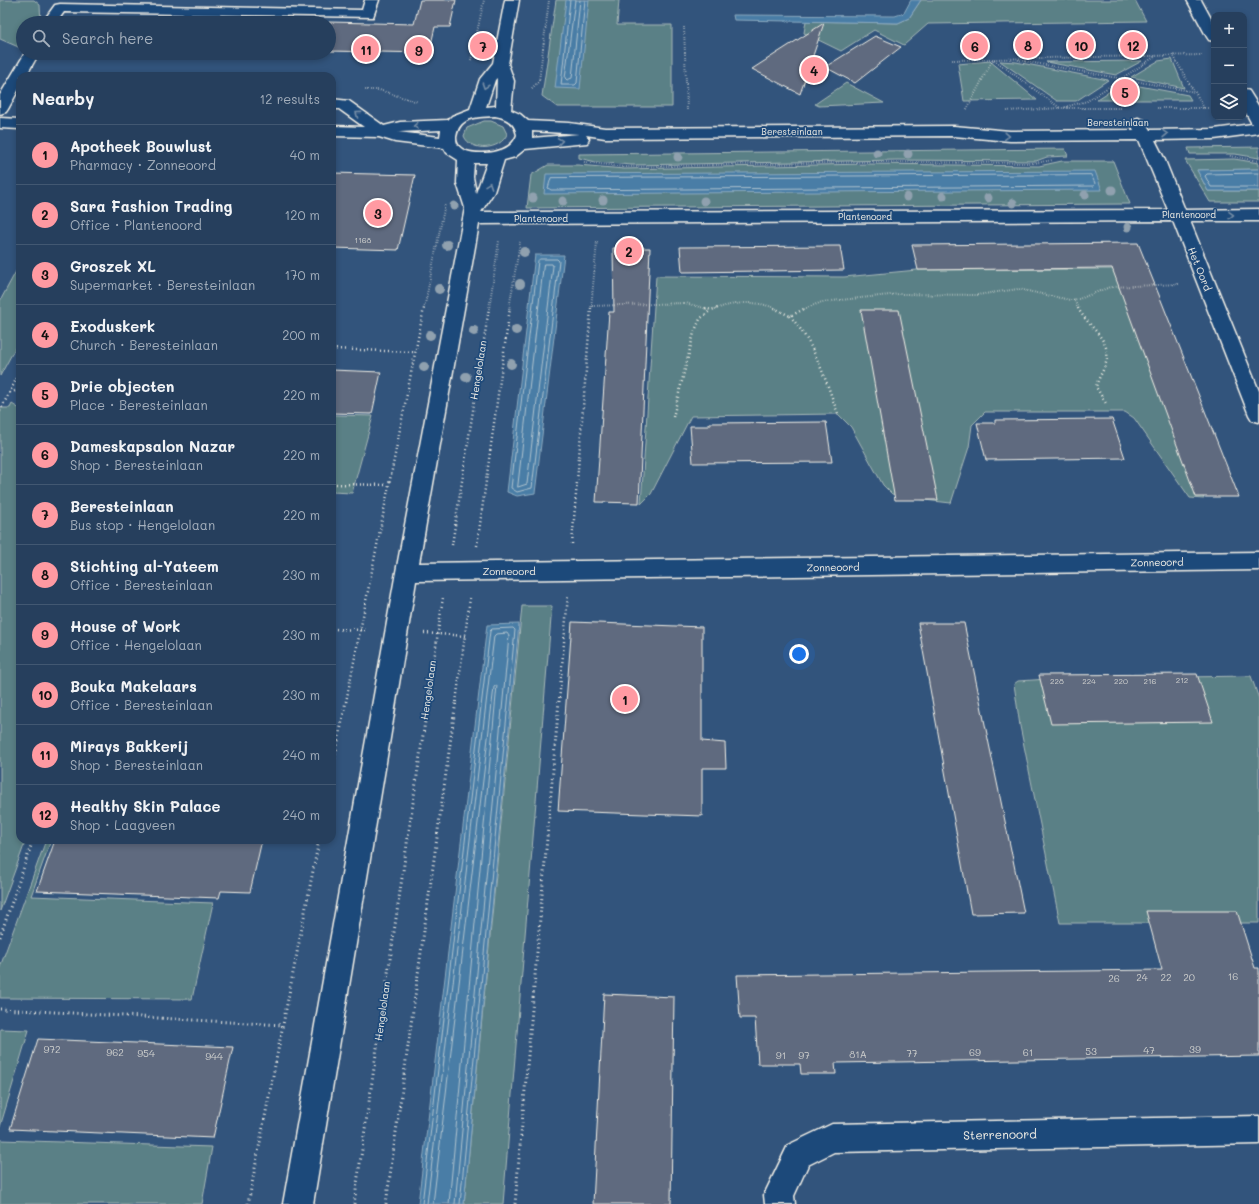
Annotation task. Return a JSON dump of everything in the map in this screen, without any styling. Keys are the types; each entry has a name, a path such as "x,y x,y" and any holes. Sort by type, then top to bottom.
{"street":[{"path":"55,16 60,8 368,14 372,0"},
{"path":"477,112 488,79 500,64 512,0"},
{"path":"1194,0 1211,31"},
{"path":"21,72 28,60"},
{"path":"500,64 506,81 503,112"},
{"path":"0,109 16,81"},
{"path":"1247,100 1259,122"},
{"path":"336,104 343,104 381,132 402,139 448,143"},
{"path":"477,112 503,112 518,119 523,126 525,135 521,144 511,152 497,157 482,159 467,157 453,150 448,143 447,134 451,125 462,117 477,112"},
{"path":"0,123 16,124"},
{"path":"336,131 381,132 400,127 451,125"},
{"name":"Beresteinlaan","path":"523,126 569,128 605,133 954,131 1010,136 1141,129 1214,134 1259,128"},
{"name":"Het Oord","path":"1141,129 1156,158 1259,415"},
{"name":"Beresteinlaan","path":"521,144 575,140 605,133"},
{"path":"467,157 464,178 472,213"},
{"path":"298,1204 407,572 472,213 486,192 497,157"},
{"name":"Plantenoord","path":"472,213 503,219 1259,215"},
{"name":"Zonneoord","path":"407,572 1259,561"},
{"name":"Sterrenoord","path":"780,1204 779,1195 798,1155 832,1138 1259,1130"}],"path":[{"path":"471,61 484,0"},
{"path":"529,92 539,81 550,0"},
{"path":"684,27 687,116"},
{"path":"1173,55 1204,108"},
{"path":"952,60 1207,55"},
{"path":"993,59 1061,108 1087,101 1157,56"},
{"path":"965,114 993,59"},
{"path":"1011,59 1195,92"},
{"path":"364,90 379,90 421,103"},
{"path":"1223,157 1238,156 1259,161"},
{"path":"578,161 624,167 867,162 1035,163 1058,159"},
{"path":"336,752 414,352 443,218 446,196"},
{"path":"515,1204 599,218"},
{"name":"Hengelolaan","path":"354,1204 435,642 448,571 503,219"},
{"path":"386,1204 474,571 501,362 524,219"},
{"path":"790,316 822,302 899,294 977,295 1018,289 1074,300 1110,287 1206,283"},
{"path":"1074,300 1084,319 1093,328 1107,350 1106,363 1099,374 1096,386 1107,405"},
{"path":"673,417 694,333 700,319 711,310 729,304 747,302 762,303 776,307 790,316 801,327 812,346 838,414"},
{"path":"592,306 685,303 711,310"},
{"path":"336,349 414,352"},
{"path":"0,411 16,380"},
{"path":"10,392 16,391"},
{"path":"336,484 388,485"},
{"path":"0,937 32,844"},
{"path":"248,1204 318,844"},
{"path":"0,1009 283,1025"}],"green space":[{"path":"0,0 34,0 40,5 41,16 16,16 16,46 0,39"},
{"path":"556,0 619,0 617,25 672,25 672,107 557,107 542,96"},
{"path":"921,0 1135,0 1146,21 928,24 904,45 874,30 841,51 804,33 806,21 898,23 909,18"},
{"path":"1172,59 1184,88 1131,77 1158,61"},
{"path":"990,61 1037,100 964,101 958,64"},
{"path":"1000,61 1016,62 1108,80 1076,101 1057,101"},
{"path":"1142,61 1116,75 1046,62"},
{"path":"846,83 884,103 819,106 815,104"},
{"path":"1123,83 1188,95 1191,100 1096,100"},
{"path":"484,121 491,121 503,126 507,134 504,139 493,146 486,147 473,145 468,141 464,136 467,128"},
{"path":"1259,147 1259,158 1235,154 1190,154 1188,148"},
{"path":"1065,149 1068,156 1047,157 1036,161 897,160 632,165 596,162 579,158 579,154"},
{"path":"1234,159 1259,163 1259,169 1197,170 1208,191 1259,191 1259,202 1210,202 1185,160"},
{"path":"1062,161 1113,161 1130,204 527,208 531,175 548,165 578,165 624,169 868,164 1039,166"},
{"path":"1121,269 1204,499 1190,498 1134,418 1125,412 985,412 972,425 969,447 951,503 907,498 892,494 883,485 851,427 838,414 691,416 651,494 641,504 656,276 844,277 917,270"},
{"path":"16,271 16,346 0,376 0,301"},
{"path":"12,404 16,406 16,844 25,844 0,911 0,408 10,408"},
{"path":"336,415 373,416 352,493 336,492"},
{"path":"522,606 552,606 503,1204 464,1204"},
{"path":"1251,676 1259,699 1259,923 1060,923 1020,726 1014,684 1018,681 1049,679"},
{"path":"45,844 50,844 31,896 213,903 192,999 0,998 0,967"},
{"path":"0,1029 29,1030 0,1127"},
{"path":"0,1140 212,1147 202,1204 0,1204"}],"water":[{"path":"566,0 589,0 580,89 555,88"},
{"path":"911,0 921,0 909,18 898,23 734,20 733,15 895,16 904,13"},
{"path":"1259,169 1259,191 1208,191 1197,170"},
{"path":"1095,171 1102,190 544,194 546,174"},
{"path":"535,255 564,255 535,493 517,496 507,492"},
{"path":"519,624 464,1204 418,1204 487,625"}],"building":[{"path":"420,0 456,0 450,27 435,27 429,53 336,51 336,22 414,24"},
{"path":"824,23 800,94 752,69"},
{"path":"875,36 901,47 855,83 825,67"},
{"path":"336,173 415,175 398,250 336,248"},
{"path":"1138,243 1239,497 1196,497 1112,268 918,270 912,245"},
{"path":"840,246 844,270 682,272 680,247"},
{"path":"613,248 650,248 639,503 596,502 609,312 614,312"},
{"path":"861,310 899,310 938,500 895,500"},
{"path":"336,370 381,372 372,414 336,413"},
{"path":"1112,419 1125,458 986,460 977,423 995,423 995,420"},
{"path":"826,422 832,462 693,463 690,426 709,426 709,423"},
{"path":"572,622 702,627 702,741 725,743 726,768 702,768 702,816 558,811"},
{"path":"918,623 964,623 1024,913 971,914"},
{"path":"1197,674 1213,722 1051,724 1039,675"},
{"path":"54,844 261,844 250,892 221,891 219,898 37,891"},
{"path":"1146,911 1237,911 1255,968 1259,968 1259,1056 835,1063 836,1074 801,1074 800,1064 758,1064 755,1018 740,1018 737,975 1162,970"},
{"path":"604,994 674,997 671,1204 593,1204"},
{"path":"38,1039 233,1047 213,1138 10,1129"}],"place":[{"name":"Stichting al-Yateem","path":"1028,45"},
{"name":"Bouka Makelaars","path":"1081,45"},
{"name":"Healthy Skin Palace","path":"1133,45"},
{"name":"Beresteinlaan","path":"483,46"},
{"name":"Dameskapsalon Nazar","path":"975,46"},
{"name":"Mirays Bakkerij","path":"366,49"},
{"name":"House of Work","path":"419,50"},
{"name":"Exoduskerk","path":"814,70"},
{"name":"Drie objecten","path":"1125,92"},
{"name":"Groszek XL","path":"378,213"},
{"name":"Sara Fashion Trading","path":"629,251"},
{"name":"Apotheek Bouwlust","path":"625,699"}]}
